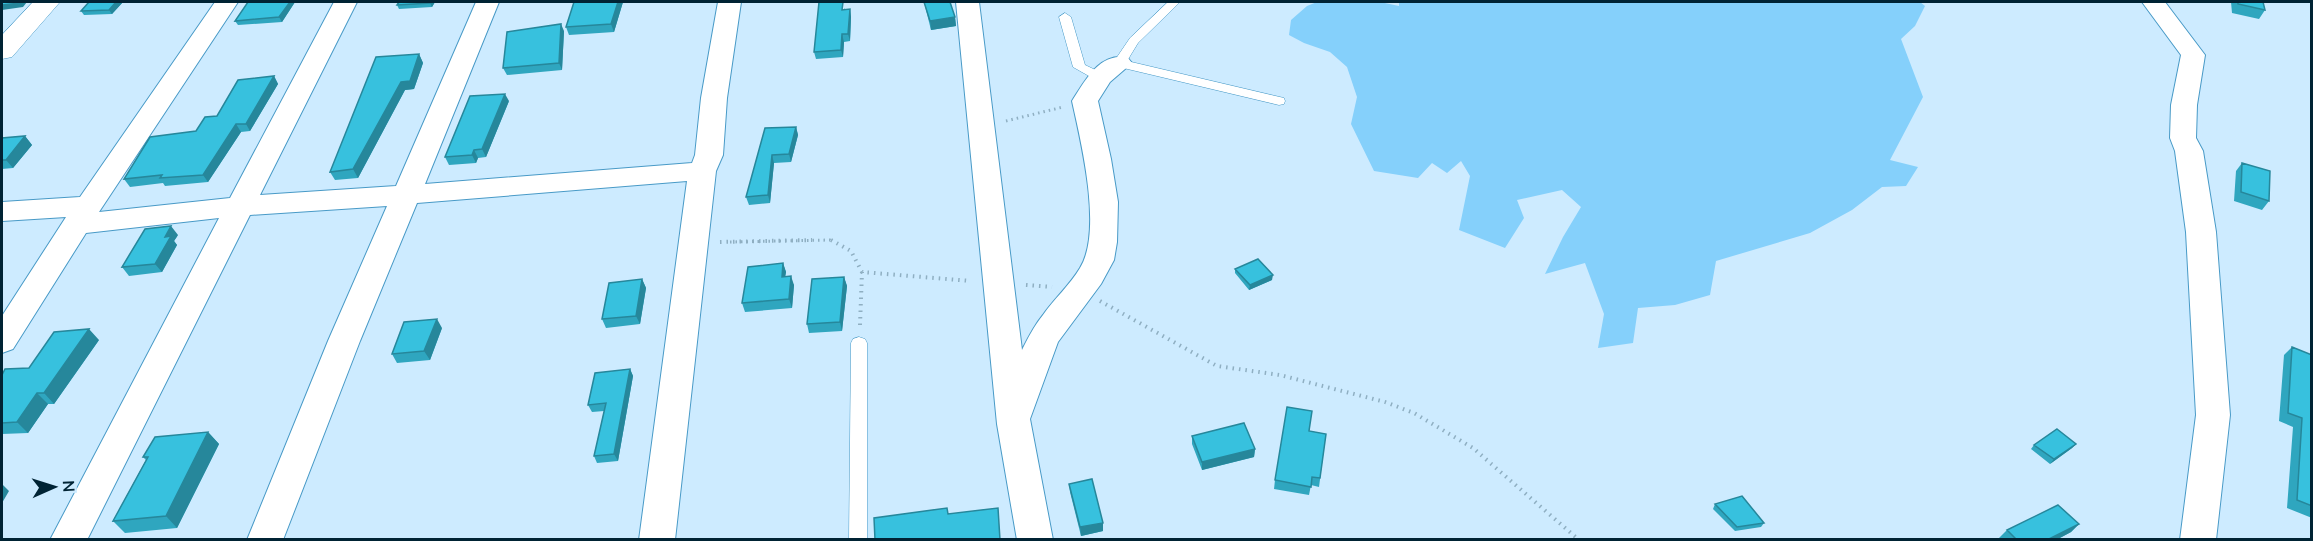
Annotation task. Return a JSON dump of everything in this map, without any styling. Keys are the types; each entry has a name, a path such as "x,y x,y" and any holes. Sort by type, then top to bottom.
{"street":[{"path":"2,51 46,2"},
{"path":"2,341 82,215 226,2"},
{"path":"68,540 345,2"},
{"path":"265,540 344,341 487,2"},
{"path":"657,540 702,171 709,155 714,98 736,2"},
{"path":"967,2 1014,424 1035,540"},
{"path":"2152,2 2193,55 2184,105 2183,138 2189,151 2201,232 2213,415 2198,540"},
{"path":"1014,424 1034,356 1049,329 1099,261 1104,216 1097,156 1101,80"},
{"path":"2,211 82,215 240,206 702,171"}],"lane":[{"path":"1101,80 1134,41 1174,2"},
{"path":"1065,17 1079,67 1101,80 1279,101"},
{"path":"858,540 859,343"}],"path":[{"path":"982,127 1101,80"},
{"path":"694,237 719,242 830,240 851,252 862,272 859,343"},
{"path":"862,272 1080,289 1217,366 1280,375 1385,402 1414,413 1473,448 1579,540"}],"water":[{"path":"1317,2 1380,2 1399,6 1399,2 1920,2 1925,6 1915,26 1901,39 1923,97 1890,160 1918,167 1906,186 1882,187 1852,210 1810,233 1716,261 1710,295 1675,305 1638,308 1633,343 1598,348 1604,314 1585,263 1545,274 1581,207 1562,190 1517,200 1524,218 1505,248 1459,230 1470,176 1461,161 1447,173 1432,163 1418,178 1374,171 1351,124 1357,97 1347,67 1330,52 1289,35 1291,20 1307,6"}],"building":[{"path":"2,2 21,2 2,5"},
{"path":"89,2 116,2 109,10 81,11"},
{"path":"248,2 290,2 279,17 235,21"},
{"path":"399,2 430,2 430,3 397,5"},
{"path":"574,2 618,2 611,24 566,27"},
{"path":"819,2 843,2 842,10 850,9 848,34 842,34 841,50 814,52"},
{"path":"924,2 950,2 955,17 930,21"},
{"path":"2238,2 2263,2 2265,10 2238,4"},
{"path":"561,24 559,63 503,68 507,32"},
{"path":"419,54 410,81 401,82 353,169 330,172 376,57"},
{"path":"274,76 246,124 236,124 203,175 160,178 162,175 124,179 150,137 196,131 205,117 217,116 238,80"},
{"path":"505,94 482,149 474,150 472,155 445,157 470,96"},
{"path":"796,127 789,154 772,155 768,195 746,197 765,128"},
{"path":"25,136 6,160 2,160 2,138"},
{"path":"2242,163 2270,171 2269,201 2241,192"},
{"path":"171,226 165,237 171,236 155,264 122,267 145,229"},
{"path":"1258,259 1273,275 1250,285 1235,269"},
{"path":"783,263 782,277 791,276 789,299 742,303 748,267"},
{"path":"844,277 840,322 807,324 812,279"},
{"path":"642,279 636,316 602,319 609,283"},
{"path":"437,319 424,351 392,354 404,322"},
{"path":"89,329 44,393 37,393 17,422 2,423 2,375 5,369 29,368 54,332"},
{"path":"2292,347 2312,355 2312,506 2297,500 2302,418 2288,413"},
{"path":"630,369 614,454 594,456 606,403 588,405 595,373"},
{"path":"1287,407 1312,411 1309,431 1326,434 1320,478 1312,477 1311,487 1275,480"},
{"path":"1244,423 1255,449 1202,462 1192,436"},
{"path":"2057,429 2076,444 2054,459 2034,445"},
{"path":"208,432 166,516 113,521 148,457 143,457 155,437"},
{"path":"1092,479 1103,523 1080,527 1069,484"},
{"path":"1742,496 1764,523 1737,527 1715,504"},
{"path":"2058,505 2079,524 2047,540 2017,540 2007,530"},
{"path":"947,508 948,514 998,508 1000,540 875,540 874,518"}]}
